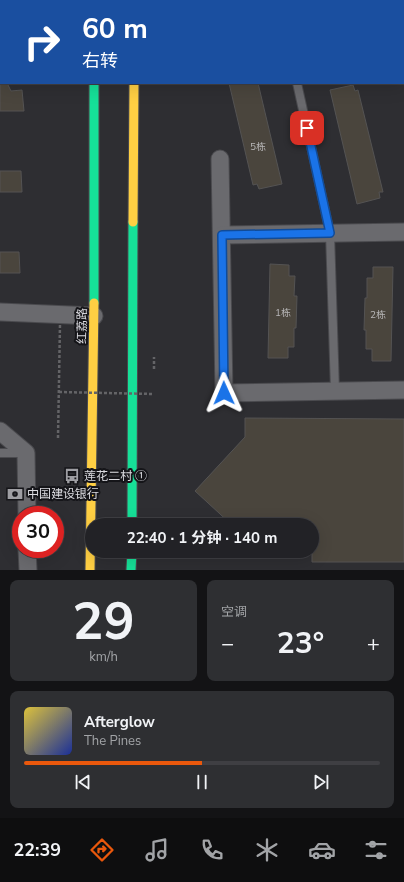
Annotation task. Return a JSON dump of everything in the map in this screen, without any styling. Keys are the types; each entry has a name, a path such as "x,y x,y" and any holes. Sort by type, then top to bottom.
{"main road":[{"name":"红荔路","path":"90,570 94,316 94,84"},
{"path":"132,518 134,84"},
{"path":"131,570 132,558"}],"street":[{"path":"220,159 224,393 404,390"},
{"path":"222,235 404,232"},
{"path":"0,312 94,316"},
{"path":"0,431 26,453 27,506"},
{"path":"28,558 28,570"}],"lane":[{"path":"297,84 330,233 335,391"},
{"path":"0,453 26,453"}],"path":[{"path":"58,438 60,324"},
{"path":"59,392 153,394"}],"building":[{"path":"0,84 8,84 11,91 22,90 24,111 0,111"},
{"path":"229,84 258,84 282,184 259,189 257,184 253,185"},
{"path":"353,85 355,91 358,90 383,192 379,192 380,198 357,204 330,90"},
{"path":"0,171 21,171 22,192 0,192"},
{"path":"0,252 19,252 20,273 0,273"},
{"path":"270,264 289,265 289,276 295,276 294,296 297,296 296,328 294,328 294,347 288,347 288,358 268,358"},
{"path":"373,267 393,267 391,361 372,361 372,349 366,349 366,330 364,330 365,298 367,298 367,278 373,278"},
{"path":"245,418 404,419 404,562 312,562 312,558 319,558 319,518 224,518 195,491 245,437"}],"traffic: fast":[{"path":"94,84 94,303"},
{"path":"132,518 133,222"},
{"path":"131,570 132,558"}],"traffic: slow":[{"path":"133,222 134,84"},
{"path":"90,570 94,303"}],"place":[{"name":"莲花二村 ①","path":"72,476"},
{"name":"中国建设银行","path":"15,494"}],"route":[{"path":"224,393 222,235 330,233 307,128"}]}
